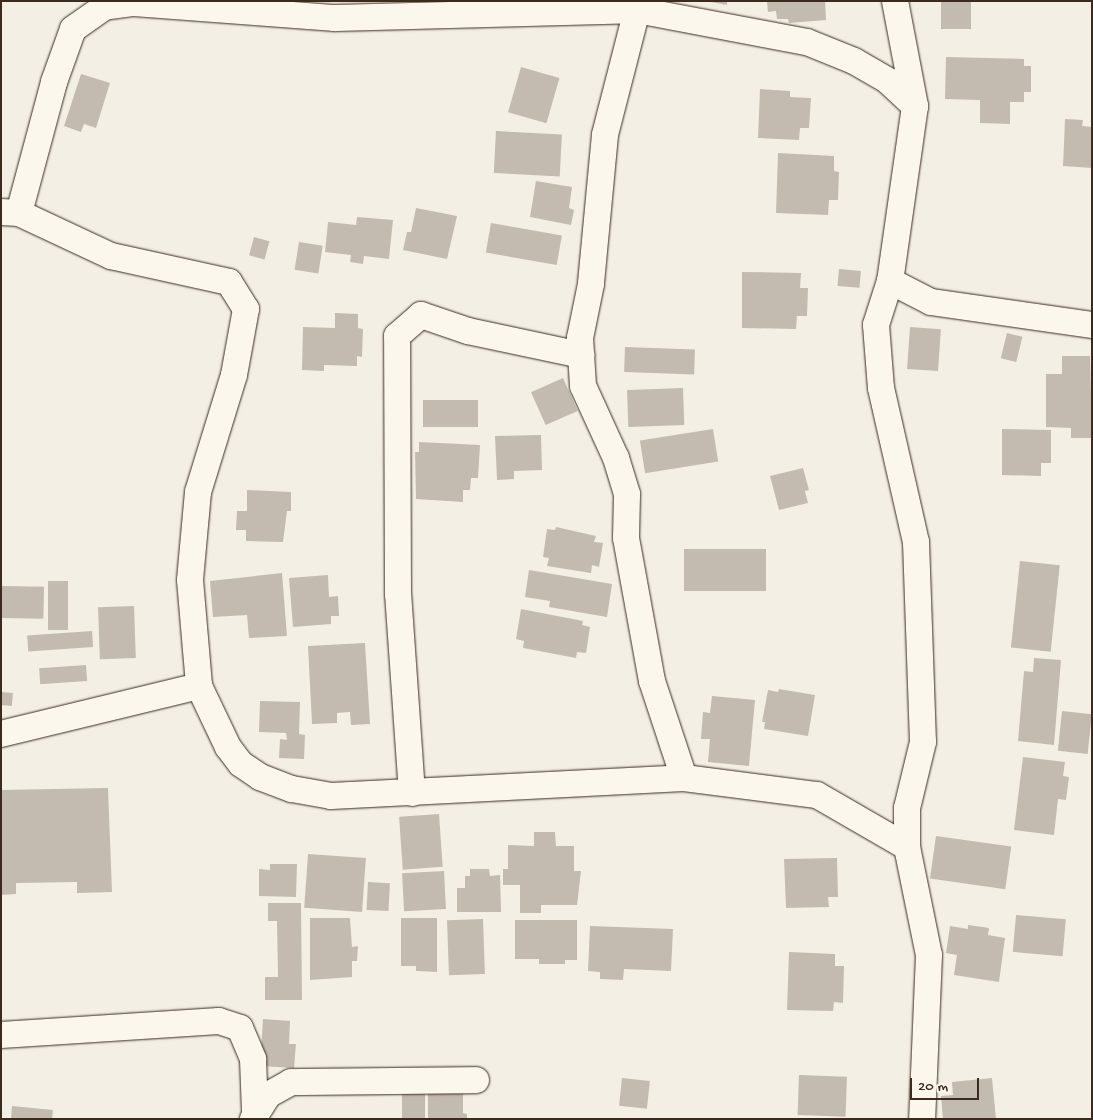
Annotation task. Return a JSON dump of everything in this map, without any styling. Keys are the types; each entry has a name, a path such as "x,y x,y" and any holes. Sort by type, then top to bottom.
{"street":[{"path":"895,1 915,106 890,281 876,325 881,388 916,542 923,678 923,742 907,808 907,848 929,955 922,1119"},
{"path":"907,848 817,795 684,778 331,796 292,789 260,776 241,764 228,747 199,686 190,580 193,529 198,492 234,375 246,309 229,282 111,256 10,212 74,29 104,7 134,3 338,10 637,10 807,42 854,61 888,82 915,106"},
{"path":"637,10 605,135 591,284 580,338 581,355 583,386 616,458 627,494 626,538 652,681 684,778"},
{"path":"890,281 931,302 1092,324"},
{"path":"412,793 398,594 398,336 420,315 468,331 581,355"},
{"path":"1,734 199,686"},
{"path":"1,1035 219,1021 240,1028 254,1059 254,1115"},
{"path":"254,1115 268,1096 291,1082 476,1080"}],"building":[{"path":"705,1 727,1 727,5"},
{"path":"767,1 825,1 826,20 789,23 788,19 777,19 776,11 768,12"},
{"path":"941,1 971,1 971,29 941,29"},
{"path":"946,57 1024,59 1024,66 1031,66 1031,92 1024,92 1024,102 1010,102 1010,124 980,123 980,100 945,99"},
{"path":"521,67 559,78 546,123 508,112"},
{"path":"81,74 110,83 96,128 84,124 81,132 64,126"},
{"path":"760,89 790,91 790,97 811,98 809,128 800,128 799,140 758,138"},
{"path":"1065,119 1083,120 1082,126 1092,127 1092,168 1063,166"},
{"path":"496,131 562,134 560,176 494,173"},
{"path":"778,153 834,156 834,171 839,172 838,200 829,200 828,215 776,213"},
{"path":"536,181 572,187 569,208 574,210 571,225 530,217"},
{"path":"416,208 457,216 447,259 403,250 407,232 411,232"},
{"path":"357,217 393,220 389,259 364,256 363,264 350,262 351,255 325,252 328,222 356,225"},
{"path":"491,223 562,236 557,265 486,253"},
{"path":"254,237 269,241 265,259 249,255"},
{"path":"299,242 323,246 318,273 295,270"},
{"path":"839,269 861,271 859,288 838,286"},
{"path":"742,272 801,273 800,288 808,288 807,316 797,316 796,329 742,328"},
{"path":"335,313 358,314 358,328 363,329 362,357 357,356 357,366 324,365 324,371 302,370 303,327 335,328"},
{"path":"910,327 941,329 938,371 907,369"},
{"path":"1007,333 1023,337 1016,362 1001,358"},
{"path":"625,347 695,349 694,374 624,372"},
{"path":"1062,356 1090,356 1092,438 1071,438 1071,428 1046,427 1046,374 1062,374"},
{"path":"563,378 578,411 546,425 531,392"},
{"path":"683,388 684,425 628,427 627,390"},
{"path":"423,400 478,400 478,427 423,427"},
{"path":"713,429 718,462 645,473 640,441"},
{"path":"1002,429 1051,430 1051,463 1041,463 1041,476 1002,475"},
{"path":"541,435 542,470 514,471 514,479 497,480 495,436"},
{"path":"419,442 480,445 478,478 471,478 470,490 463,490 463,502 416,499 415,452 419,452"},
{"path":"803,468 809,490 805,491 808,503 779,510 770,476"},
{"path":"247,490 291,492 291,511 287,511 283,542 246,541 246,530 236,530 237,511 247,511"},
{"path":"556,527 596,536 594,542 603,543 599,567 592,565 591,573 547,566 549,558 543,557 547,529 555,530"},
{"path":"684,549 766,549 766,591 684,591"},
{"path":"1020,561 1060,565 1051,652 1011,648"},
{"path":"529,570 612,584 607,617 549,607 550,601 525,597"},
{"path":"282,573 287,636 249,638 247,615 213,617 210,581"},
{"path":"328,575 329,597 338,596 339,616 331,616 331,624 293,627 289,578"},
{"path":"48,581 68,581 68,630 48,630"},
{"path":"2,586 44,587 43,619 1,618"},
{"path":"134,606 136,658 100,659 98,607"},
{"path":"521,609 583,621 582,625 590,627 586,653 577,652 576,658 523,648 524,641 516,639"},
{"path":"92,631 93,647 28,651 27,636"},
{"path":"365,643 370,724 351,725 350,712 337,713 337,723 312,724 308,646"},
{"path":"1034,658 1061,660 1054,745 1018,741 1024,671 1033,672"},
{"path":"86,665 87,681 40,684 39,668"},
{"path":"779,689 815,695 808,736 764,729 765,722 762,722 768,690 778,692"},
{"path":"1,692 13,693 12,706 1,705"},
{"path":"712,696 755,700 749,766 708,762 710,739 701,739 703,712 710,713"},
{"path":"260,701 300,702 299,734 305,735 304,759 279,758 280,739 287,740 286,733 259,732"},
{"path":"1062,711 1092,714 1088,754 1058,751"},
{"path":"1023,757 1065,762 1063,776 1069,777 1066,800 1058,799 1054,835 1014,830"},
{"path":"108,788 112,892 77,893 77,882 16,883 16,894 1,895 1,790"},
{"path":"439,814 443,867 403,870 399,817"},
{"path":"534,832 555,832 556,846 574,846 574,871 581,871 577,905 541,905 541,913 520,913 520,885 503,885 503,869 508,869 508,845 534,846"},
{"path":"936,836 1011,847 1005,889 930,879"},
{"path":"308,854 366,858 362,912 304,908"},
{"path":"837,858 838,897 828,897 829,907 786,908 784,859"},
{"path":"270,864 297,864 296,897 259,896 259,869 270,870"},
{"path":"470,869 489,869 490,876 500,875 501,912 457,912 457,888 465,888 465,876 470,876"},
{"path":"444,871 446,909 404,911 402,873"},
{"path":"368,882 390,883 389,911 367,910"},
{"path":"268,903 301,903 302,1000 265,1000 265,977 278,977 277,921 268,921"},
{"path":"1016,915 1066,919 1063,956 1013,952"},
{"path":"310,918 350,918 352,947 358,946 357,961 352,961 352,977 310,980"},
{"path":"401,918 437,918 437,972 416,971 416,966 401,966"},
{"path":"483,919 485,974 449,975 447,920"},
{"path":"515,920 577,920 577,960 565,960 565,964 539,964 539,959 515,959"},
{"path":"968,925 989,928 988,935 1005,938 999,982 954,975 957,955 946,953 950,926 968,929"},
{"path":"590,926 673,929 671,971 624,969 623,980 600,979 600,972 588,971"},
{"path":"789,952 835,954 835,966 844,966 843,1003 834,1002 833,1011 787,1010"},
{"path":"263,1019 290,1021 289,1044 296,1044 294,1068 260,1066"},
{"path":"799,1075 847,1077 846,1117 798,1115"},
{"path":"622,1078 650,1081 647,1109 619,1106"},
{"path":"992,1078 996,1119 943,1119 941,1096 953,1095 952,1082"},
{"path":"428,1091 463,1092 463,1113 467,1114 467,1119 428,1119"},
{"path":"402,1093 425,1093 425,1119 402,1119"},
{"path":"12,1106 53,1110 52,1119 11,1119"}]}
